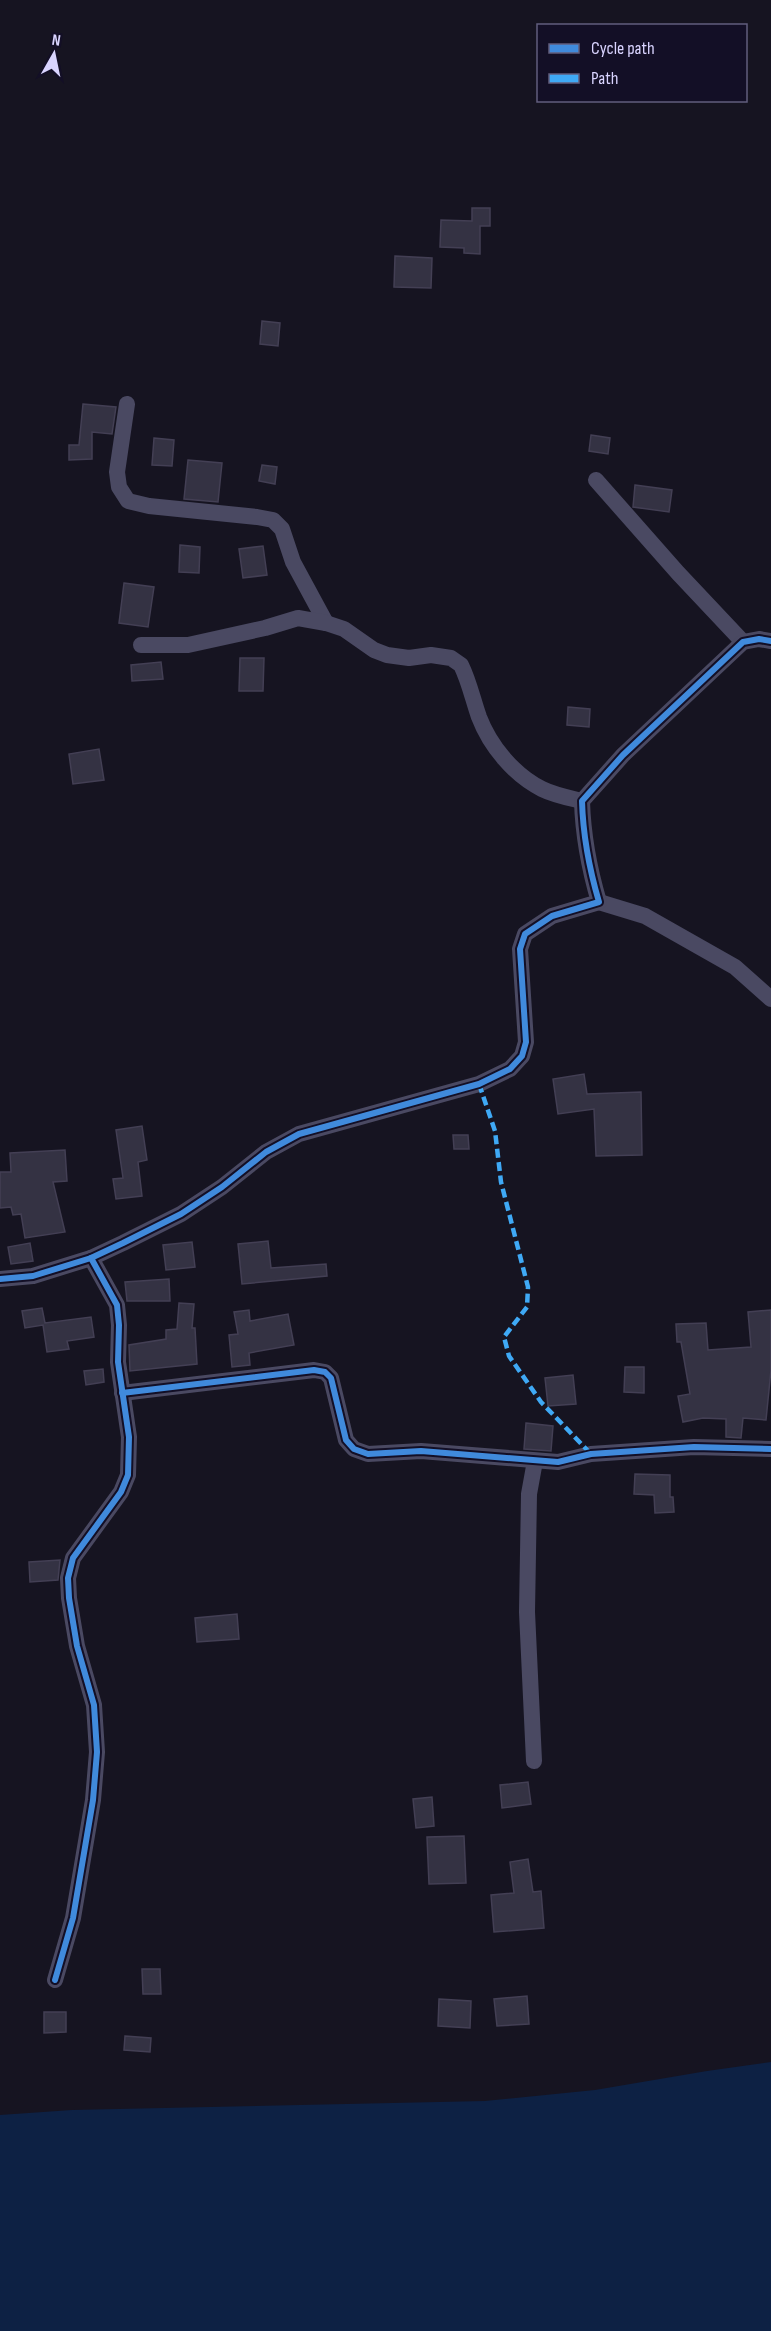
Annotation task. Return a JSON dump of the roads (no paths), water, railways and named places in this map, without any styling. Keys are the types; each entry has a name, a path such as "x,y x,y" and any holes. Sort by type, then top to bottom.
{"street":[{"path":"127,404 117,472 119,487 128,501 149,506 273,520 282,530 293,562 326,623"},
{"path":"596,480 743,642"},
{"path":"141,645 188,645 265,628 298,618 344,629 374,650 387,655 409,658 430,656 451,658 461,665 479,717 504,758 526,779 543,790 582,801"},
{"path":"599,902 583,833 582,801 623,755 743,642 759,639 771,641"},
{"path":"0,1279 33,1276 91,1258 181,1214 222,1187 266,1152 299,1134 479,1084 510,1069 522,1056 526,1042 520,949 525,934 552,916 599,902 645,916 735,967 771,999"},
{"path":"55,1980 73,1918 93,1800 97,1731 94,1705 77,1646 68,1578 73,1558 121,1492 128,1476 129,1437 118,1362 117,1305 91,1258"},
{"path":"122,1393 315,1370 325,1372 331,1378 346,1440 354,1449 368,1454 421,1451 558,1462 591,1454 694,1447 771,1449"},
{"path":"534,1761 527,1612 529,1494 535,1461"}],"water":[{"path":"771,2062 771,2331 0,2331 0,2115 72,2110 485,2101 595,2090"}]}
